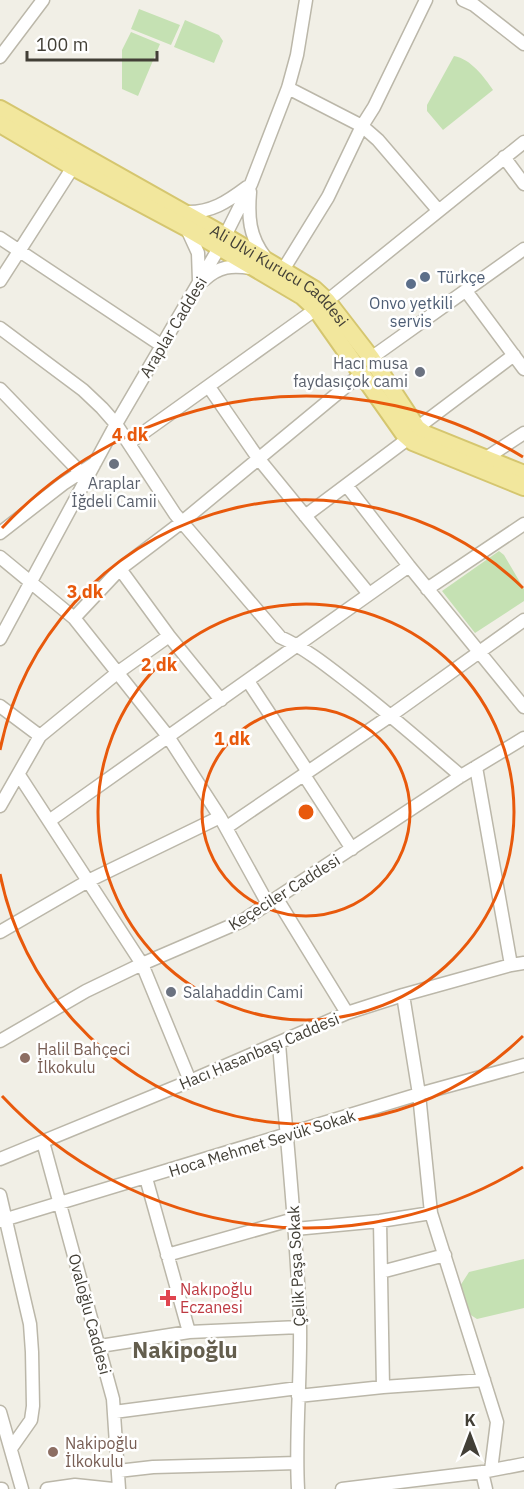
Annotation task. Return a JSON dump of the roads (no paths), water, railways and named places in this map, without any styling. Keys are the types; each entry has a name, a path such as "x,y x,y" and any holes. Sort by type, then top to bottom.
{"main road":[{"name":"Ali Ulvi Kurucu Caddesi","path":"0,109 261,265 302,296 322,305 370,358 413,433 413,442 524,487"},
{"name":"Ali Ulvi Kurucu Caddesi","path":"0,124 73,167 185,220"},
{"name":"Ali Ulvi Kurucu Caddesi","path":"261,265 283,270 314,289 361,374 413,433 425,434 524,474"}],"street":[{"path":"0,57 43,0"},
{"name":"Araplar Caddesi","path":"0,639 116,424 161,345 199,285 251,184 288,88 297,55 306,0"},
{"path":"283,270 328,197 426,0"},
{"path":"463,0 474,5 524,44"},
{"path":"288,88 362,126 378,140 438,210"},
{"path":"129,443 322,305 524,142"},
{"path":"504,157 524,184"},
{"path":"0,281 73,167"},
{"path":"199,285 198,253 185,220 194,213 224,204 251,184"},
{"path":"199,285 218,269 261,265 249,225 251,184"},
{"path":"0,238 161,345"},
{"path":"370,358 524,249"},
{"path":"466,291 524,369"},
{"path":"0,328 83,390 116,424 182,522 280,637 298,646 390,716 461,776"},
{"path":"305,516 347,486 514,355"},
{"path":"74,618 120,569 182,522 361,374"},
{"path":"209,387 258,459 369,594"},
{"path":"0,389 80,472"},
{"path":"486,459 524,433"},
{"path":"0,533 96,462"},
{"path":"347,486 427,589 524,707"},
{"path":"427,589 524,524"},
{"path":"0,557 74,618 167,735 347,1013"},
{"path":"49,821 167,735 221,700 409,566"},
{"path":"120,569 169,636 221,700"},
{"path":"0,932 88,880 224,822 306,774 524,620"},
{"path":"0,806 40,736 117,673 169,636"},
{"path":"248,681 352,849"},
{"path":"0,706 40,736"},
{"name":"Keçeciler Caddesi","path":"0,1041 86,991 242,921 461,776 524,738"},
{"path":"476,767 518,964"},
{"path":"18,775 142,964 190,1081"},
{"name":"Hacı Hasanbaşı Caddesi","path":"0,1159 347,1013 403,995 518,964"},
{"path":"403,995 419,1094 431,1213 497,1422 487,1471 486,1489"},
{"name":"Çelik Paşa Sokak","path":"279,1042 295,1224 300,1327 298,1489"},
{"name":"Hoca Mehmet Sevük Sokak","path":"3,1220 419,1094 524,1065"},
{"name":"Ovaloğlu Caddesi","path":"43,1142 113,1399 118,1489"},
{"path":"146,1178 189,1332"},
{"path":"0,1195 3,1220 30,1324 32,1352 31,1420 12,1447"},
{"path":"167,1255 295,1224 380,1221 431,1213"},
{"path":"380,1221 383,1387"},
{"path":"381,1272 445,1256"},
{"path":"100,1346 189,1332 300,1327"},
{"path":"114,1412 298,1392 484,1380"},
{"path":"0,1412 12,1447 22,1489"},
{"path":"117,1471 153,1467 297,1463"},
{"path":"342,1489 487,1471 524,1464"},
{"path":"47,1489 75,1485 113,1489"}],"place":[{"name":"Türkçe","path":"425,277"},
{"name":"Onvo yetkili servis","path":"411,284"},
{"name":"Hacı musa faydasıçok cami","path":"420,372"},
{"name":"Araplar İğdeli Camii","path":"114,464"},
{"name":"Salahaddin Cami","path":"171,992"},
{"name":"Halil Bahçeci İlkokulu","path":"25,1058"},
{"name":"Nakıpoğlu Eczanesi","path":"168,1298"},
{"name":"Nakipoğlu İlkokulu","path":"53,1452"}],"district":[{"name":"Nakipoğlu","path":"185,1349"}]}
